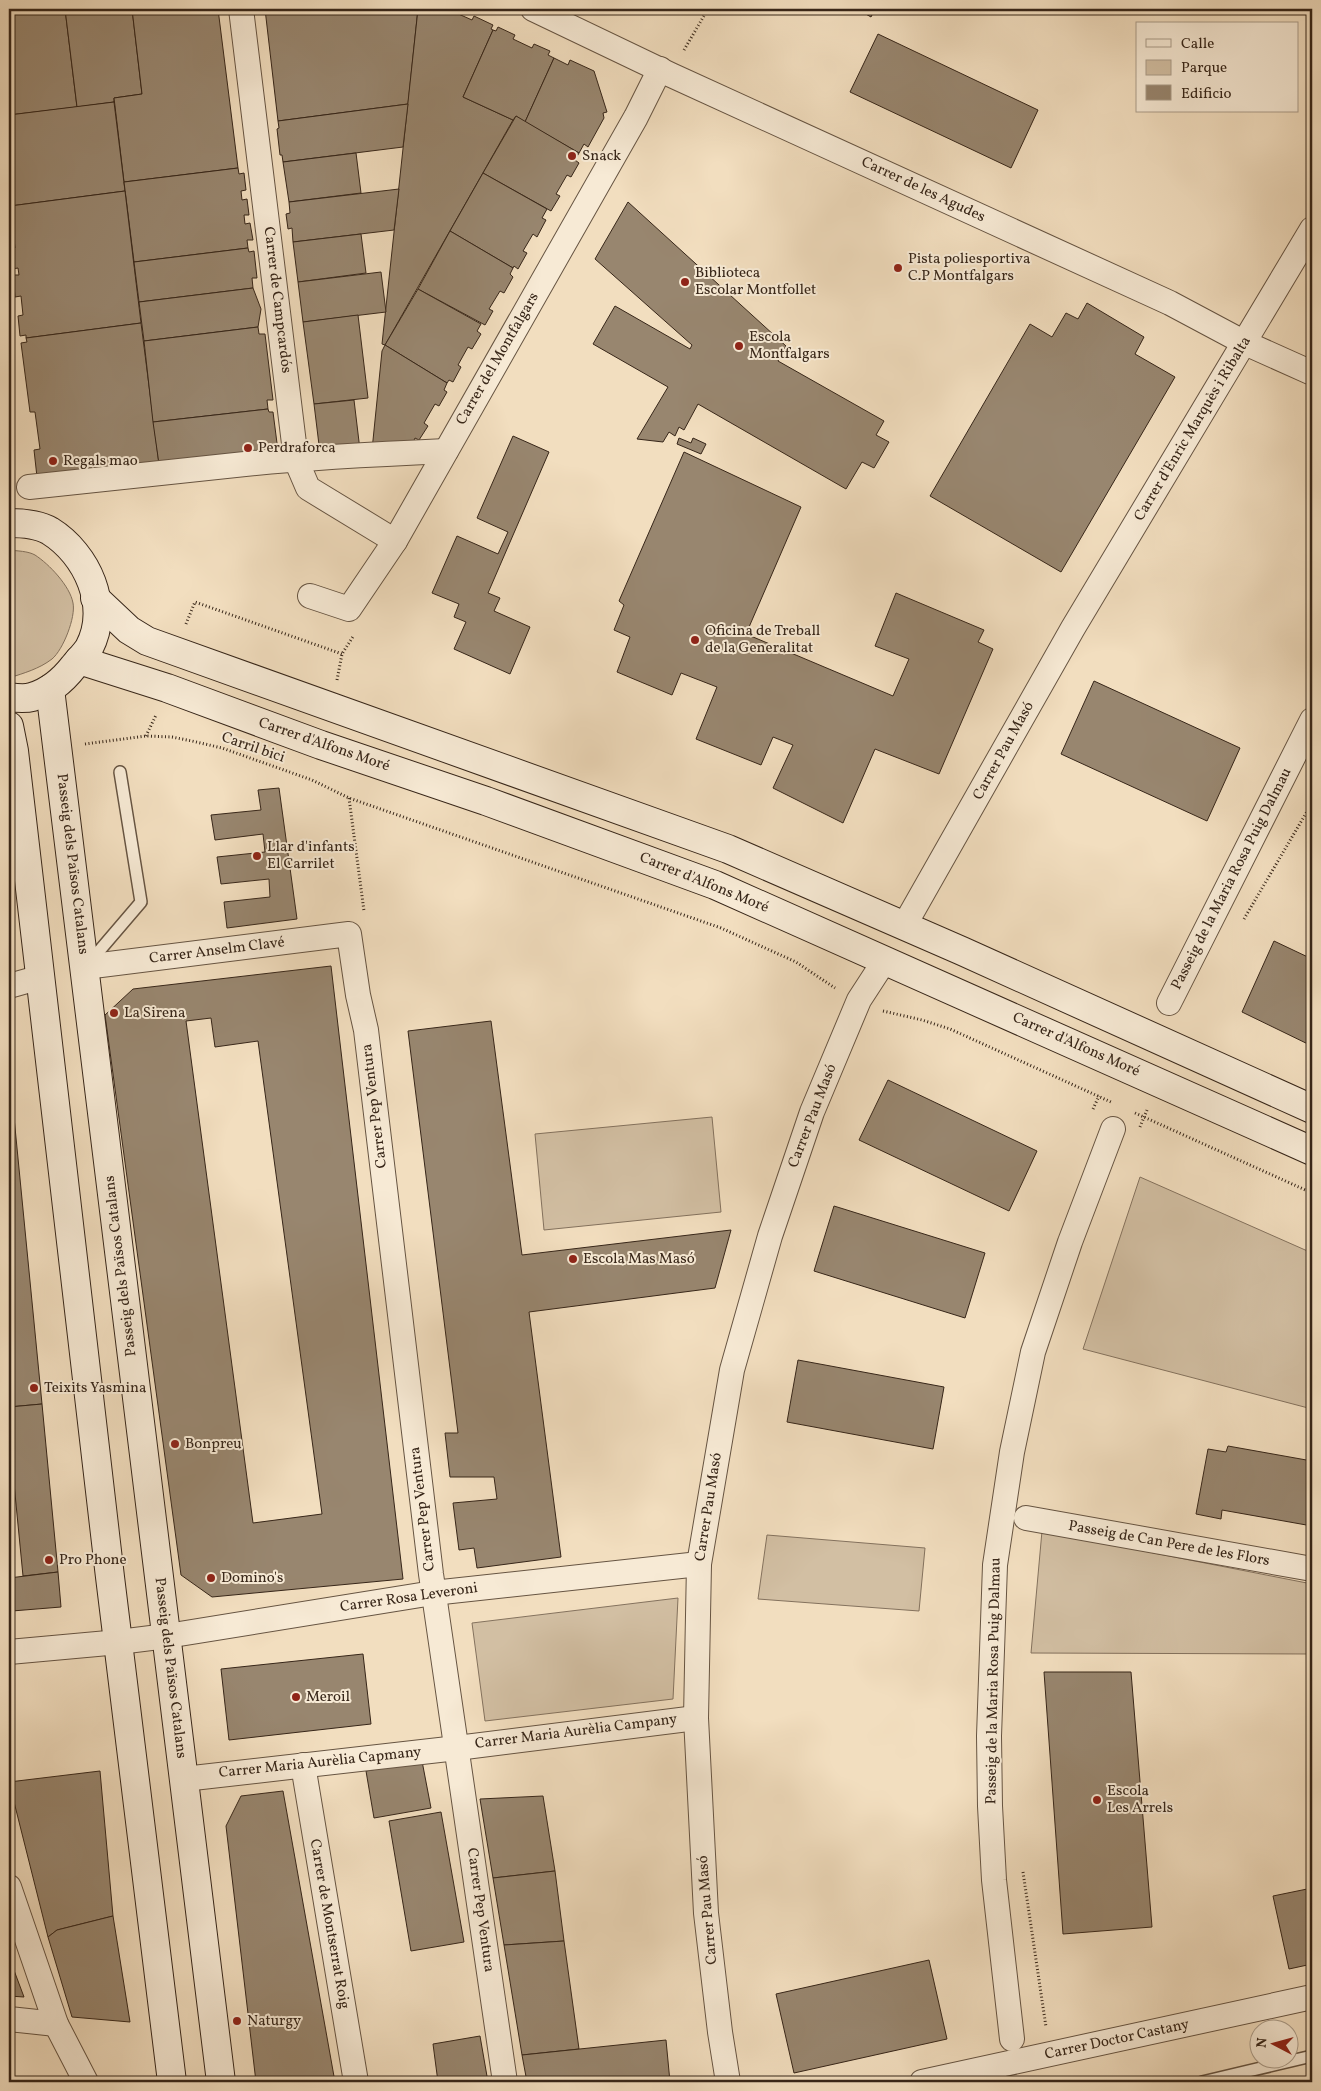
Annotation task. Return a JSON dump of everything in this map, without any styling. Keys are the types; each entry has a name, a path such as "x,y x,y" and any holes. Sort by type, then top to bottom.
{"main road":[{"path":"9,523 33,525 49,531 72,549 88,572 94,590 97,613 94,635 89,648 68,674 50,688 31,697 9,698"},
{"path":"95,598 129,630 147,641 728,848 1312,1109"},
{"name":"Carrer d'Alfons Moré","path":"79,660 167,688 321,745 495,804 706,882 1312,1151"},
{"name":"Passeig dels Països Catalans","path":"50,688 222,2082"},
{"path":"9,726 14,751 172,2082"}],"street":[{"name":"Carrer de Campcardós","path":"241,9 296,460 308,488 395,541"},
{"name":"Carrer de les Agudes","path":"533,9 557,14 660,70 1170,303 1245,343 1312,373"},
{"name":"Carrer del Montfalgars","path":"310,596 349,609 395,541 636,117 660,70"},
{"name":"Carrer d'Enric Marquès i Ribalta","path":"1073,628 1312,228"},
{"path":"29,486 100,481 296,460 446,451"},
{"name":"Carrer Pau Masó","path":"904,926 1073,628"},
{"name":"Passeig de la Maria Rosa Puig Dalmau","path":"1169,1003 1310,724"},
{"name":"Carrer Anselm Clavé","path":"85,967 349,934"},
{"name":"Carrer Pep Ventura","path":"349,934 358,995 366,1030 434,1593 505,2082"},
{"name":"Carrer Pau Masó","path":"728,2082 706,1913 696,1718 699,1564 732,1370 770,1236 812,1112 859,1000 885,960"},
{"path":"9,986 41,977"},
{"name":"Passeig de la Maria Rosa Puig Dalmau","path":"1012,2040 994,1880 990,1806 989,1736 995,1565 1012,1452 1033,1352 1061,1267 1113,1129"},
{"name":"Passeig de Can Pere de les Flors","path":"1026,1518 1312,1569"},
{"name":"Carrer Rosa Leveroni","path":"9,1652 167,1636 434,1593 699,1564"},
{"name":"Carrer Maria Aurèlia Campany","path":"457,1748 696,1718"},
{"name":"Carrer Maria Aurèlia Capmany","path":"184,1779 457,1748"},
{"name":"Carrer de Montserrat Roig","path":"302,1765 356,2082"},
{"path":"9,1887 56,2024 86,2082"},
{"name":"Carrer Doctor Castany","path":"922,2082 1312,1997"},
{"path":"9,2019 56,2024"}],"lane":[{"path":"85,967 141,902 120,772"},
{"path":"1202,2082 1312,2056"}],"path":[{"path":"183,630 196,602 342,654"},
{"name":"Carril bici","path":"146,736 172,737 222,748 312,780 349,798"},
{"path":"1243,922 1312,802"},
{"path":"1137,1133 1160,1082"},
{"path":"1022,1867 1049,2054"}],"green space":[{"path":"9,550 35,555 58,576 71,596 73,616 68,633 52,659 31,670 9,678"},
{"path":"712,1117 721,1212 544,1230 535,1134"},
{"path":"1140,1177 1312,1253 1312,1409 1083,1349"},
{"path":"1042,1531 1312,1584 1312,1654 1031,1653"},
{"path":"767,1535 925,1548 919,1611 758,1599"},
{"path":"678,1598 673,1699 485,1721 472,1623"}],"building":[{"path":"9,9 65,9 77,107 9,115"},
{"path":"65,9 132,9 142,94 114,98 114,102 77,107"},
{"path":"132,9 218,9 238,168 124,182 114,98 142,94"},
{"path":"265,9 418,9 408,104 278,121"},
{"path":"418,9 456,9 454,12 472,20 474,16 493,25 491,29 493,30 463,97 513,120 385,345 382,344"},
{"path":"857,9 875,9 871,17"},
{"path":"498,27 515,35 513,39 532,48 534,44 550,51 548,55 554,58 525,122 516,116 513,120 463,97 493,30 496,31"},
{"path":"878,34 1038,110 1011,168 850,92"},
{"path":"554,58 568,65 570,60 594,71 607,112 603,113 604,118 588,147 584,144 579,153 525,122"},
{"path":"114,102 125,191 10,206 9,115"},
{"path":"408,104 403,147 283,162 282,155 280,155 278,121"},
{"path":"516,116 579,153 575,160 579,163 571,177 567,175 556,194 560,196 551,211 483,173"},
{"path":"356,153 361,193 289,202 283,162"},
{"path":"238,168 239,174 244,173 246,190 241,191 242,200 247,199 249,215 244,215 245,224 250,223 253,240 247,240 248,248 134,262 124,182"},
{"path":"483,173 547,209 542,218 546,220 537,237 533,234 523,251 527,253 518,269 514,266 513,268 450,231"},
{"path":"399,189 394,230 293,242 292,228 288,229 286,214 290,213 289,202"},
{"path":"125,191 141,323 26,338 26,335 20,336 18,316 23,315 21,296 15,297 13,275 19,275 18,268 12,269 9,249 15,248 13,230 9,230 10,206"},
{"name":"Escola Montfalgars","path":"628,202 786,346 778,361 884,421 876,435 889,442 874,468 862,462 846,489 698,404 684,430 679,427 675,436 669,432 663,442 637,439 668,387 593,344 615,306 690,349 692,345 595,259"},
{"path":"450,231 513,268 510,274 513,277 504,293 500,291 489,309 493,311 485,325 418,289"},
{"path":"361,234 366,273 298,282 293,242"},
{"path":"248,248 249,252 254,251 257,278 252,278 253,288 139,302 134,262"},
{"path":"381,272 386,312 303,322 298,282"},
{"path":"253,288 261,309 258,327 144,341 139,302"},
{"path":"418,289 481,324 477,331 481,334 472,349 468,347 458,365 461,367 453,382 449,380 447,383 385,345"},
{"path":"1087,303 1144,337 1135,354 1175,377 1061,572 930,496 1030,324 1052,337 1066,313 1078,319"},
{"path":"358,315 368,398 314,404 303,322"},
{"path":"141,323 159,464 37,477 34,450 40,449 35,412 30,412 21,343 27,342 26,338"},
{"path":"258,327 259,334 265,334 273,400 267,400 268,409 153,422 144,341"},
{"path":"385,345 447,383 444,390 447,392 439,406 435,404 424,423 428,426 419,440 415,438 411,447 372,450 382,351"},
{"path":"354,400 360,450 320,453 314,404"},
{"path":"268,409 269,412 273,412 278,451 159,464 153,422"},
{"path":"513,436 549,452 488,593 500,598 494,611 530,627 510,674 454,649 466,622 454,617 459,604 432,593 457,536 498,554 508,532 477,518"},
{"path":"679,438 691,443 693,438 706,444 701,454 677,444"},
{"name":"Oficina de Treball de la Generalitat","path":"684,452 801,507 746,634 893,696 909,659 875,646 896,593 984,630 978,642 993,649 939,774 875,749 843,823 773,788 793,745 773,737 761,765 696,739 717,687 681,673 672,695 617,672 630,637 614,630 624,605 619,601"},
{"path":"1094,681 1240,748 1207,821 1061,754"},
{"path":"279,788 297,919 227,928 224,902 270,897 269,879 221,884 217,857 265,852 263,834 215,840 211,815 261,810 258,790"},
{"path":"1274,941 1312,959 1312,1046 1242,1012"},
{"path":"331,966 403,1579 212,1597 181,1575 105,1015 133,989","holes":["211,1018 215,1047 258,1041 322,1514 253,1523 186,1021"]},
{"path":"491,1021 522,1255 731,1230 715,1288 529,1312 561,1557 477,1568 474,1548 459,1550 453,1503 497,1499 494,1477 450,1477 445,1433 458,1433 408,1031"},
{"path":"9,1066 42,1404 9,1407"},
{"path":"888,1080 1037,1151 1009,1211 859,1140"},
{"path":"834,1206 985,1253 965,1318 814,1271"},
{"path":"798,1360 944,1387 933,1449 787,1422"},
{"path":"42,1404 58,1572 23,1576 9,1432 9,1407"},
{"path":"1228,1446 1312,1461 1312,1526 1222,1510 1221,1519 1196,1514 1208,1449 1226,1452"},
{"path":"58,1572 61,1607 12,1611 9,1578"},
{"name":"Meroil","path":"363,1654 371,1724 229,1740 221,1669"},
{"name":"Escola Les Arrels","path":"1044,1672 1131,1672 1152,1927 1063,1934"},
{"path":"422,1761 431,1808 374,1818 366,1771"},
{"path":"100,1771 113,1916 57,1930 48,1937 9,1782"},
{"path":"283,1791 335,2082 256,2082 226,1826 241,1796"},
{"path":"543,1796 555,1871 493,1878 480,1799"},
{"path":"441,1812 464,1942 411,1951 389,1821"},
{"path":"555,1871 564,1941 504,1945 493,1878"},
{"path":"1312,1888 1312,1964 1289,1969 1273,1896"},
{"path":"113,1916 130,2022 72,2017 48,1937 57,1930"},
{"path":"564,1941 579,2049 522,2055 504,1945"},
{"path":"9,1957 24,1997 9,1996"},
{"path":"929,1960 947,2039 794,2073 776,1994"},
{"path":"480,2036 488,2082 438,2082 433,2044"},
{"path":"666,2040 670,2082 527,2082 522,2055"},
{"path":"416,2077 416,2082 380,2082 380,2080"}],"place":[{"name":"Snack","path":"572,156"},
{"name":"Pista poliesportiva C.P Montfalgars","path":"898,268"},
{"name":"Biblioteca Escolar Montfollet","path":"685,282"},
{"name":"Escola Montfalgars","path":"739,346"},
{"name":"Perdraforca","path":"248,448"},
{"name":"Regals mao","path":"53,461"},
{"name":"Oficina de Treball de la Generalitat","path":"695,640"},
{"name":"Llar d'infants El Carrilet","path":"257,856"},
{"name":"La Sirena","path":"114,1013"},
{"name":"Escola Mas Masó","path":"573,1259"},
{"name":"Teixits Yasmina","path":"34,1388"},
{"name":"Bonpreu","path":"175,1444"},
{"name":"Pro Phone","path":"49,1560"},
{"name":"Domino's","path":"211,1578"},
{"name":"Meroil","path":"296,1697"},
{"name":"Escola Les Arrels","path":"1097,1800"},
{"name":"Naturgy","path":"237,2021"}]}
